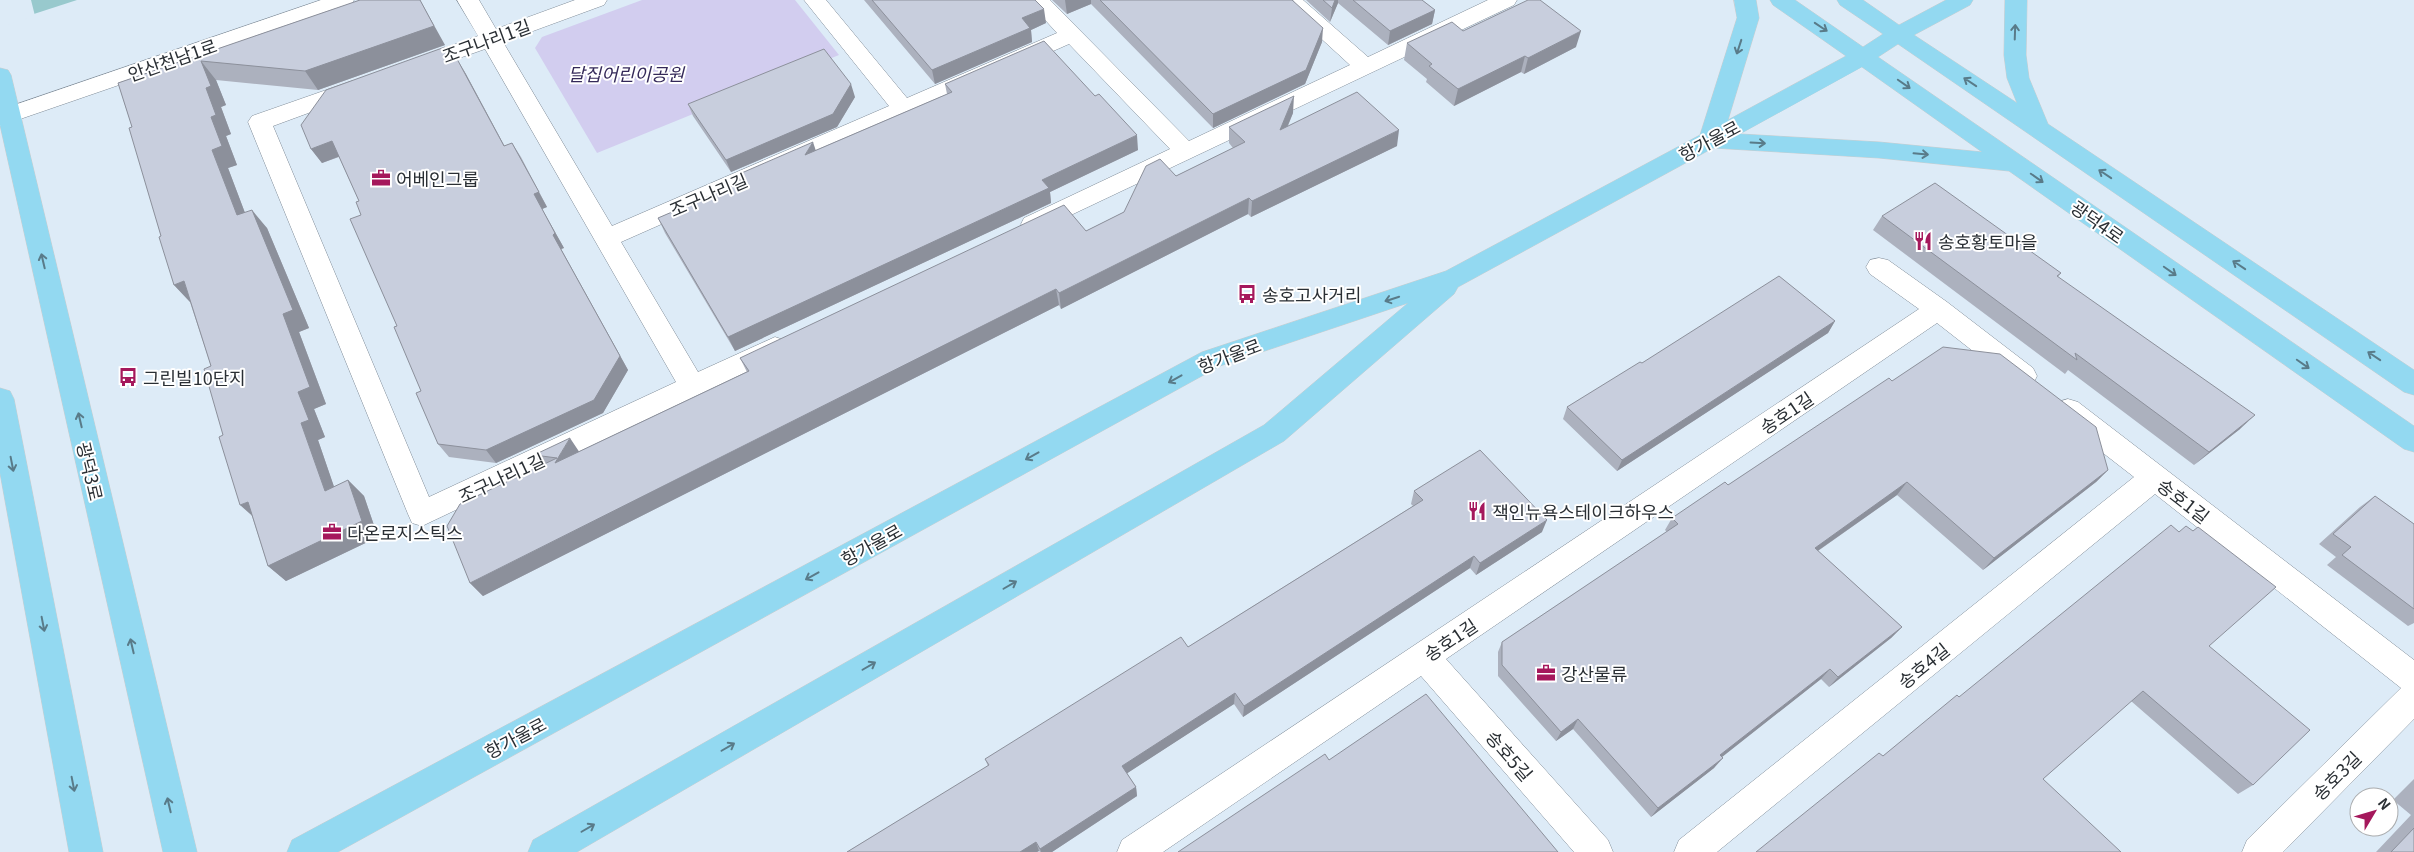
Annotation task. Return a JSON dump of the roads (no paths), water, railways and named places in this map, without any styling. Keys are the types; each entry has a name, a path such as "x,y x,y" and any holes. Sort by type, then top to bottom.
{"main road":[{"path":"1745,0 1748,18 1710,140 1879,150 2016,163"},
{"name":"광덕4로","path":"1781,0 1864,56 2414,442"},
{"path":"1848,0 2414,384"},
{"name":"항가울로","path":"304,852 1211,359 1455,278 1864,56 1962,0"},
{"path":"2016,0 2014,55 2018,78 2038,129"},
{"name":"광덕3로","path":"3,99 180,852"},
{"name":"항가울로","path":"545,852 1274,433 1455,278"},
{"path":"0,399 86,852"}],"street":[{"name":"안산천남1로","path":"3,99 344,0"},
{"path":"468,0 492,38 692,386"},
{"name":"조구나리1길","path":"596,0 260,122 422,514 800,335"},
{"path":"815,0 904,109"},
{"path":"1038,0 1186,152"},
{"path":"1290,0 1366,67"},
{"path":"1015,233 1506,0"},
{"name":"조구나리길","path":"607,238 1072,35"},
{"path":"1879,266 1938,309"},
{"name":"송호1길","path":"1134,852 1938,309 2414,679"},
{"name":"송호4길","path":"1691,852 2155,478"},
{"name":"송호5길","path":"1424,657 1596,852"},
{"name":"송호3길","path":"2259,852 2414,697"}],"place":[{"name":"어베인그룹","path":"381,178"},
{"name":"송호황토마을","path":"1923,241"},
{"name":"송호고사거리","path":"1247,294"},
{"name":"그린빌10단지","path":"128,377"},
{"name":"잭인뉴욕스테이크하우스","path":"1477,511"},
{"name":"다온로지스틱스","path":"332,532"},
{"name":"강산물류","path":"1546,673"}],"park label":[{"name":"달집어린이공원","path":"626,73"}]}
